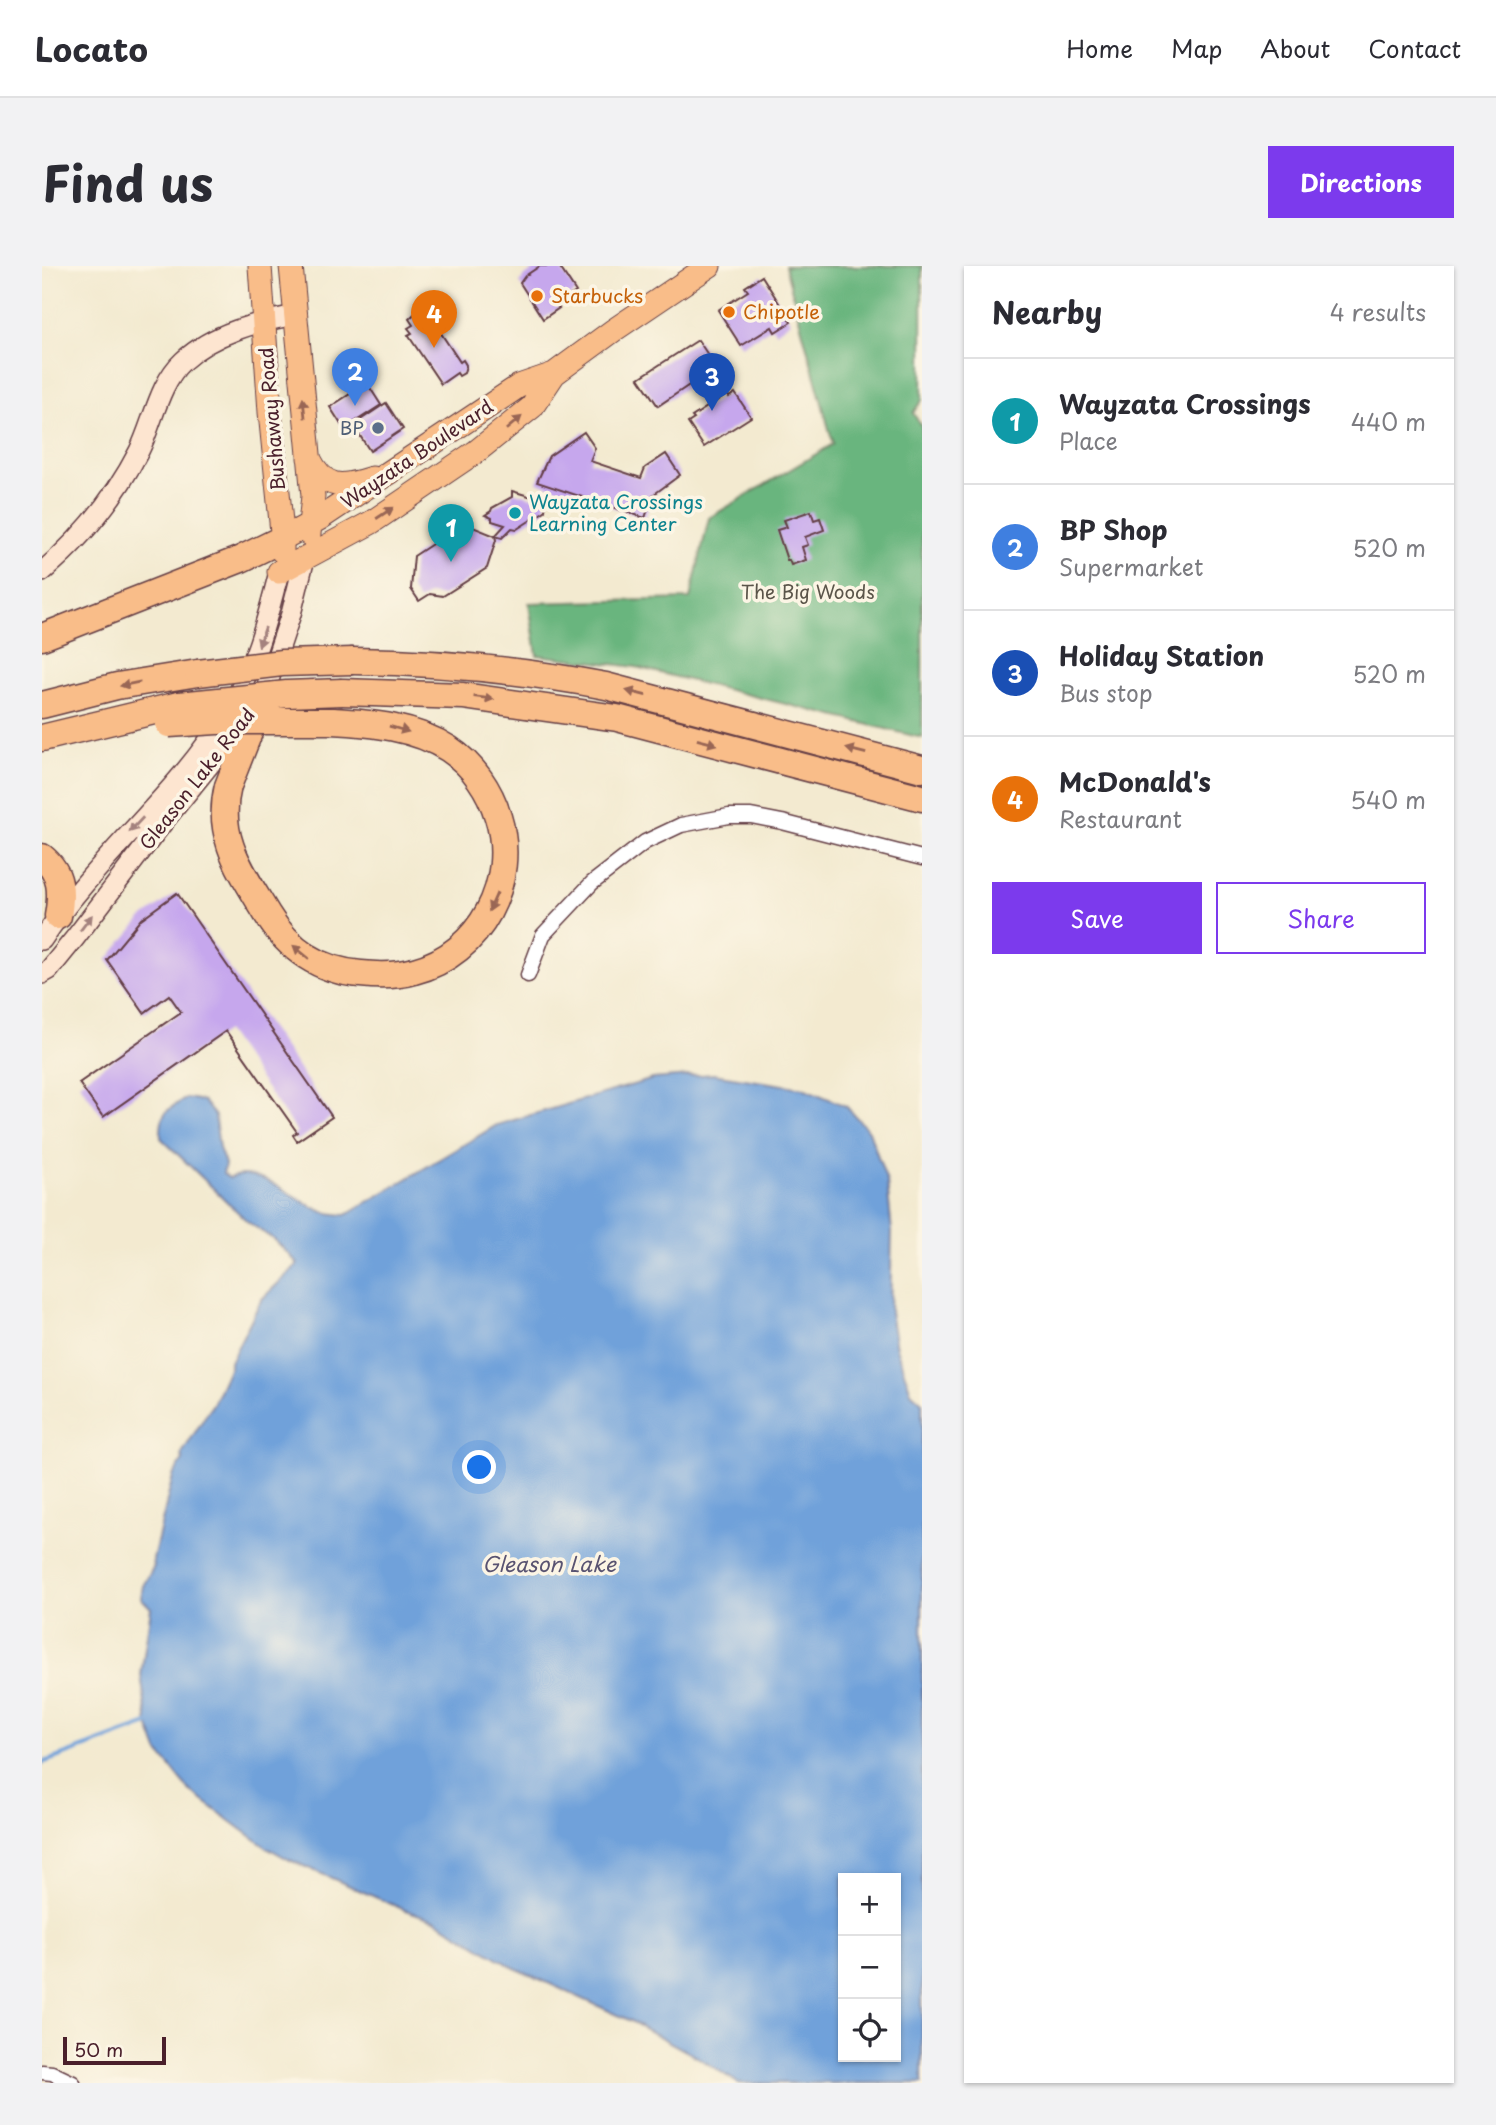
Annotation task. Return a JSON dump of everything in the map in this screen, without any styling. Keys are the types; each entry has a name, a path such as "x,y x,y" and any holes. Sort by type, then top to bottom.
{"highway":[{"path":"42,637 195,577 282,539"},
{"path":"42,618 142,579 195,577"},
{"path":"42,705 117,687 198,673 282,663 353,661 452,664 558,677 606,686 922,769"},
{"path":"174,715 217,721 332,721 388,726 440,744 452,751 474,771 486,788 502,827 505,850 504,868 494,902 485,919 462,946 446,958 396,975 357,974 336,970 309,959 281,933 230,849 225,832 224,801 267,686"},
{"path":"42,738 103,721 174,715 276,695 342,692 463,696 617,718 922,799"},
{"path":"42,857 57,874 61,888 58,916"}],"main road":[{"name":"Bushaway Road","path":"260,266 282,539 279,572"},
{"name":"Bushaway Road","path":"291,266 313,496 305,558"},
{"name":"Wayzata Boulevard","path":"282,539 311,524 392,472 519,386 554,374 709,266"},
{"path":"42,572 92,522 120,484 139,450 168,382 181,362 207,343 264,321 296,315"},
{"name":"Wayzata Boulevard","path":"279,572 372,522 500,434 532,407 554,374"},
{"path":"309,458 320,476 335,484 358,482 392,472"},
{"name":"Gleason Lake Road","path":"42,975 66,949 229,741 267,686 294,604 305,558"},
{"name":"Gleason Lake Road","path":"42,940 100,863 196,756 226,715 258,649 279,572"}],"street":[{"path":"528,975 543,935 592,883 645,842 681,825 716,817 751,816 922,858"},
{"path":"42,2071 73,2083"}],"green space":[{"name":"The Big Woods","path":"785,266 922,266 922,400 913,413 922,427 922,738 636,667 537,655 529,603 690,599 709,518 833,444"}],"water":[{"name":"Gleason Lake","path":"713,1074 803,1088 846,1106 869,1131 887,1182 892,1232 890,1312 896,1348 911,1392 922,1402 922,2083 738,2083 699,2058 629,2020 513,1967 435,1920 405,1910 290,1860 263,1845 190,1791 158,1751 148,1724 141,1675 151,1608 141,1598 143,1586 154,1566 153,1559 173,1476 183,1460 181,1455 214,1402 230,1362 261,1300 298,1264 277,1242 247,1221 161,1138 165,1113 187,1098 203,1101 215,1116 219,1148 225,1164 223,1174 229,1178 241,1175 265,1180 326,1213 346,1215 497,1125 653,1079"}],"building":[{"path":"540,266 559,266 576,292 556,305 559,308 543,319 520,283"},
{"path":"762,276 791,322 775,332 772,327 741,346 718,310 748,291 745,287"},
{"path":"423,306 460,362 463,360 466,365 464,373 459,376 457,373 441,384 408,335 412,333 408,328 413,325 409,319"},
{"path":"698,340 716,367 658,406 639,378"},
{"path":"367,383 381,405 344,429 330,407"},
{"path":"735,393 751,417 704,447 688,423 694,419 692,417 727,394 729,397"},
{"path":"386,403 403,429 370,451 353,425"},
{"path":"584,432 595,448 590,461 641,478 645,468 666,454 680,475 653,495 645,518 537,482 549,456"},
{"name":"Wayzata Crossings Learning Center","path":"512,491 546,501 545,511 517,529 512,528 502,538 495,536 505,525 492,521 492,518 485,515 512,497"},
{"path":"811,511 814,520 820,518 824,530 805,537 808,545 802,547 806,560 791,565 777,530 787,527 784,520"},
{"path":"458,527 468,530 473,527 495,536 487,568 443,596 430,594 419,601 411,589 414,556"},
{"path":"177,893 332,1117 297,1141 293,1135 297,1132 226,1031 103,1117 79,1083 181,1012 169,995 144,1013 107,960 141,919"}],"waterway":[{"path":"42,1763 148,1724"}],"place":[{"name":"Starbucks","path":"537,296"},
{"name":"Chipotle","path":"729,312"},
{"name":"McDonald's","path":"434,348"},
{"name":"BP Shop","path":"355,406"},
{"name":"Holiday Station","path":"712,411"},
{"name":"BP","path":"378,428"},
{"name":"Wayzata Crossings Learning Center","path":"515,513"},
{"name":"Wayzata Crossings","path":"451,562"}]}
